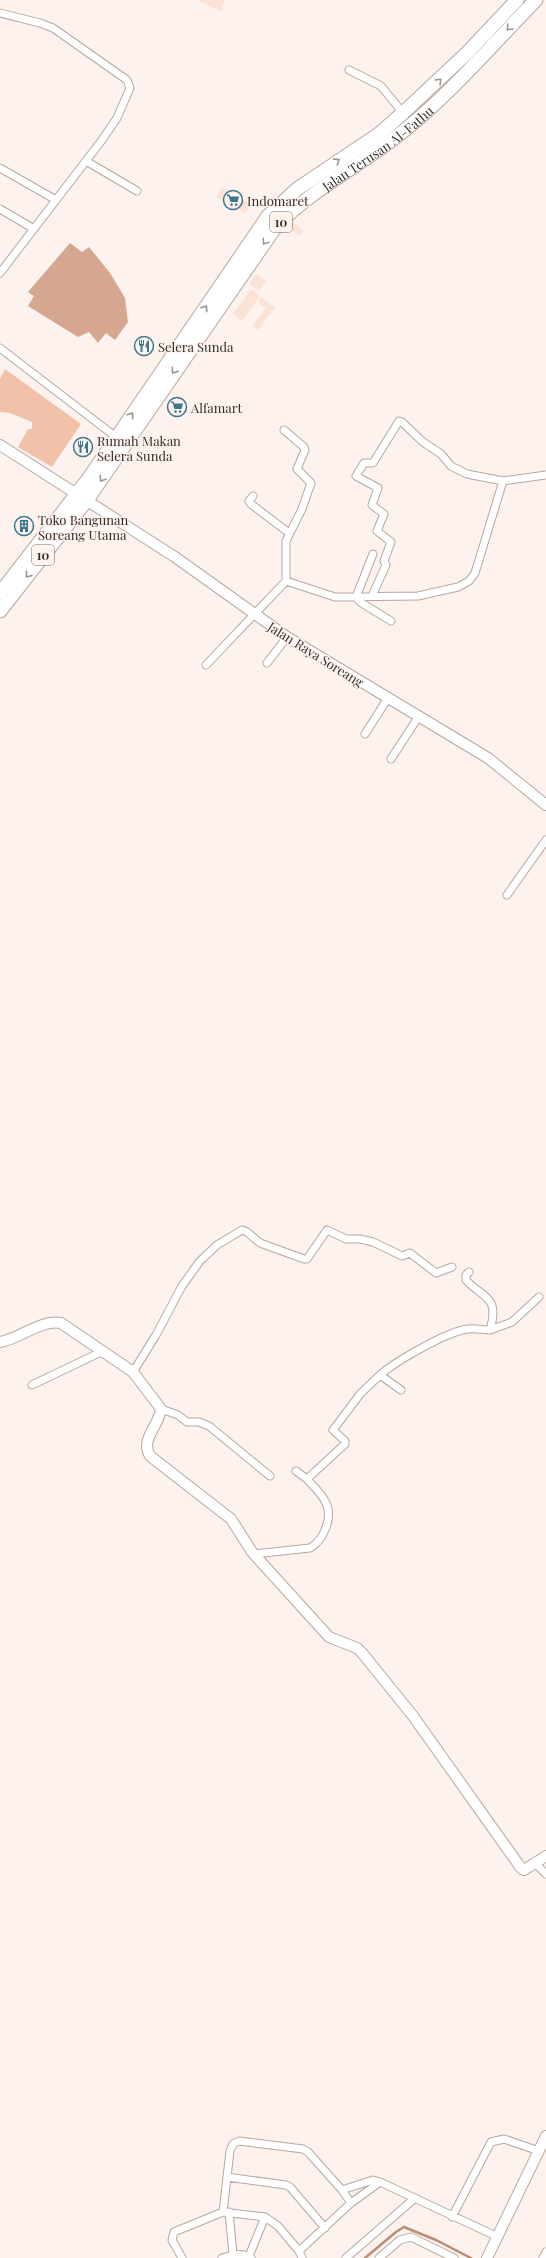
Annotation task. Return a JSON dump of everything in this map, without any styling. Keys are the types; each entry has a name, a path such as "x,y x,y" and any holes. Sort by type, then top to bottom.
{"highway":[{"name":"Jalan Terusan Al-Fathu","path":"0,593 82,497 116,437 268,216 297,189 379,134 467,53 517,0"},
{"name":"Jalan Terusan Al-Fathu","path":"0,611 277,225 304,200 370,156 433,105 536,0"}],"street":[{"path":"0,13 53,28 129,84 130,88 117,118 0,273"},
{"path":"349,70 381,86 403,113"},
{"path":"86,161 136,191"},
{"path":"0,168 56,200"},
{"path":"0,209 34,229"},
{"path":"0,348 116,437"},
{"path":"372,596 386,566 384,561 391,542 377,531 384,514 372,505 378,488 356,476 364,463 373,462 399,421 402,422 423,442 441,454 451,466 479,478 503,481 546,475"},
{"path":"206,665 286,581 284,558 286,541 289,532 302,509 311,482 298,469 305,450 304,447 284,430"},
{"name":"Jalan Raya Soreang","path":"0,445 175,557 286,637 419,716 501,767 546,805"},
{"path":"286,581 334,597 418,596 458,587 469,581 475,573 503,481"},
{"path":"253,496 249,501 251,504 289,532"},
{"path":"356,597 373,554"},
{"path":"356,597 360,602 391,621"},
{"path":"267,663 286,637"},
{"path":"365,734 388,698"},
{"path":"391,759 419,716"},
{"path":"507,896 546,840"},
{"path":"133,1372 156,1335 182,1286 200,1261 217,1245 242,1230 247,1232 260,1243 304,1259 307,1259 314,1251 327,1230 346,1239 360,1239 373,1242 402,1256 410,1253 436,1273 452,1267"},
{"path":"469,1272 465,1277 467,1281 486,1295 492,1305 492,1322 490,1330"},
{"path":"307,1479 345,1444 345,1441 332,1430 361,1393 400,1358 447,1336 468,1329 490,1330 505,1326 512,1322 539,1297"},
{"path":"0,1342 54,1322 64,1325 133,1372 161,1410 178,1414 187,1422 206,1425 270,1476"},
{"path":"32,1385 104,1351"},
{"path":"380,1375 402,1390"},
{"path":"161,1410 160,1418 147,1441 147,1451 150,1456 231,1519 254,1554 329,1637 358,1648 413,1716 521,1868 524,1870 528,1869 546,1856"},
{"path":"254,1554 310,1548 320,1540 328,1523 326,1501 307,1479 296,1471"},
{"path":"535,1863 546,1874"},
{"path":"489,2255 496,2236 546,2136"},
{"path":"452,2217 491,2142 504,2138 539,2151"},
{"path":"233,2254 226,2212 227,2177 230,2151 233,2144 239,2141 253,2142 308,2152 342,2190 351,2203"},
{"path":"227,2177 286,2185 290,2187 325,2228"},
{"path":"342,2190 373,2180 380,2182 452,2217 496,2236"},
{"path":"299,2251 351,2203 380,2182"},
{"path":"346,2258 415,2198"},
{"path":"182,2258 172,2240 174,2232 226,2212 265,2217 278,2226 299,2251 302,2258"},
{"path":"222,2258 233,2254 250,2257 265,2217"},
{"path":"379,2258 400,2240 407,2237 414,2238 439,2255 454,2258"}],"shaded area":[{"path":"197,0 225,0 221,11"},
{"name":"Indomaret","path":"222,188 251,204 245,213 216,197"},
{"path":"292,221 304,231 300,236 287,227"},
{"path":"70,243 82,252 89,247 110,273 125,298 128,322 115,340 106,333 98,343 89,332 78,337 28,306 34,296 28,292"},
{"path":"256,274 266,281 259,291 249,284"},
{"path":"251,289 260,296 242,321 233,314"},
{"path":"261,297 275,308 258,330 252,326 266,308 258,302"},
{"path":"5,369 81,424 52,467 18,447 28,429 32,429 32,422 10,413 0,412 0,379"}],"waterway":[{"path":"365,2258 404,2227 436,2240 471,2258"}],"place":[{"name":"Indomaret","path":"233,200"},
{"name":"Selera Sunda","path":"144,346"},
{"name":"Alfamart","path":"177,407"},
{"name":"Rumah Makan Selera Sunda","path":"83,447"},
{"name":"Toko Bangunan Soreang Utama","path":"24,526"}]}
